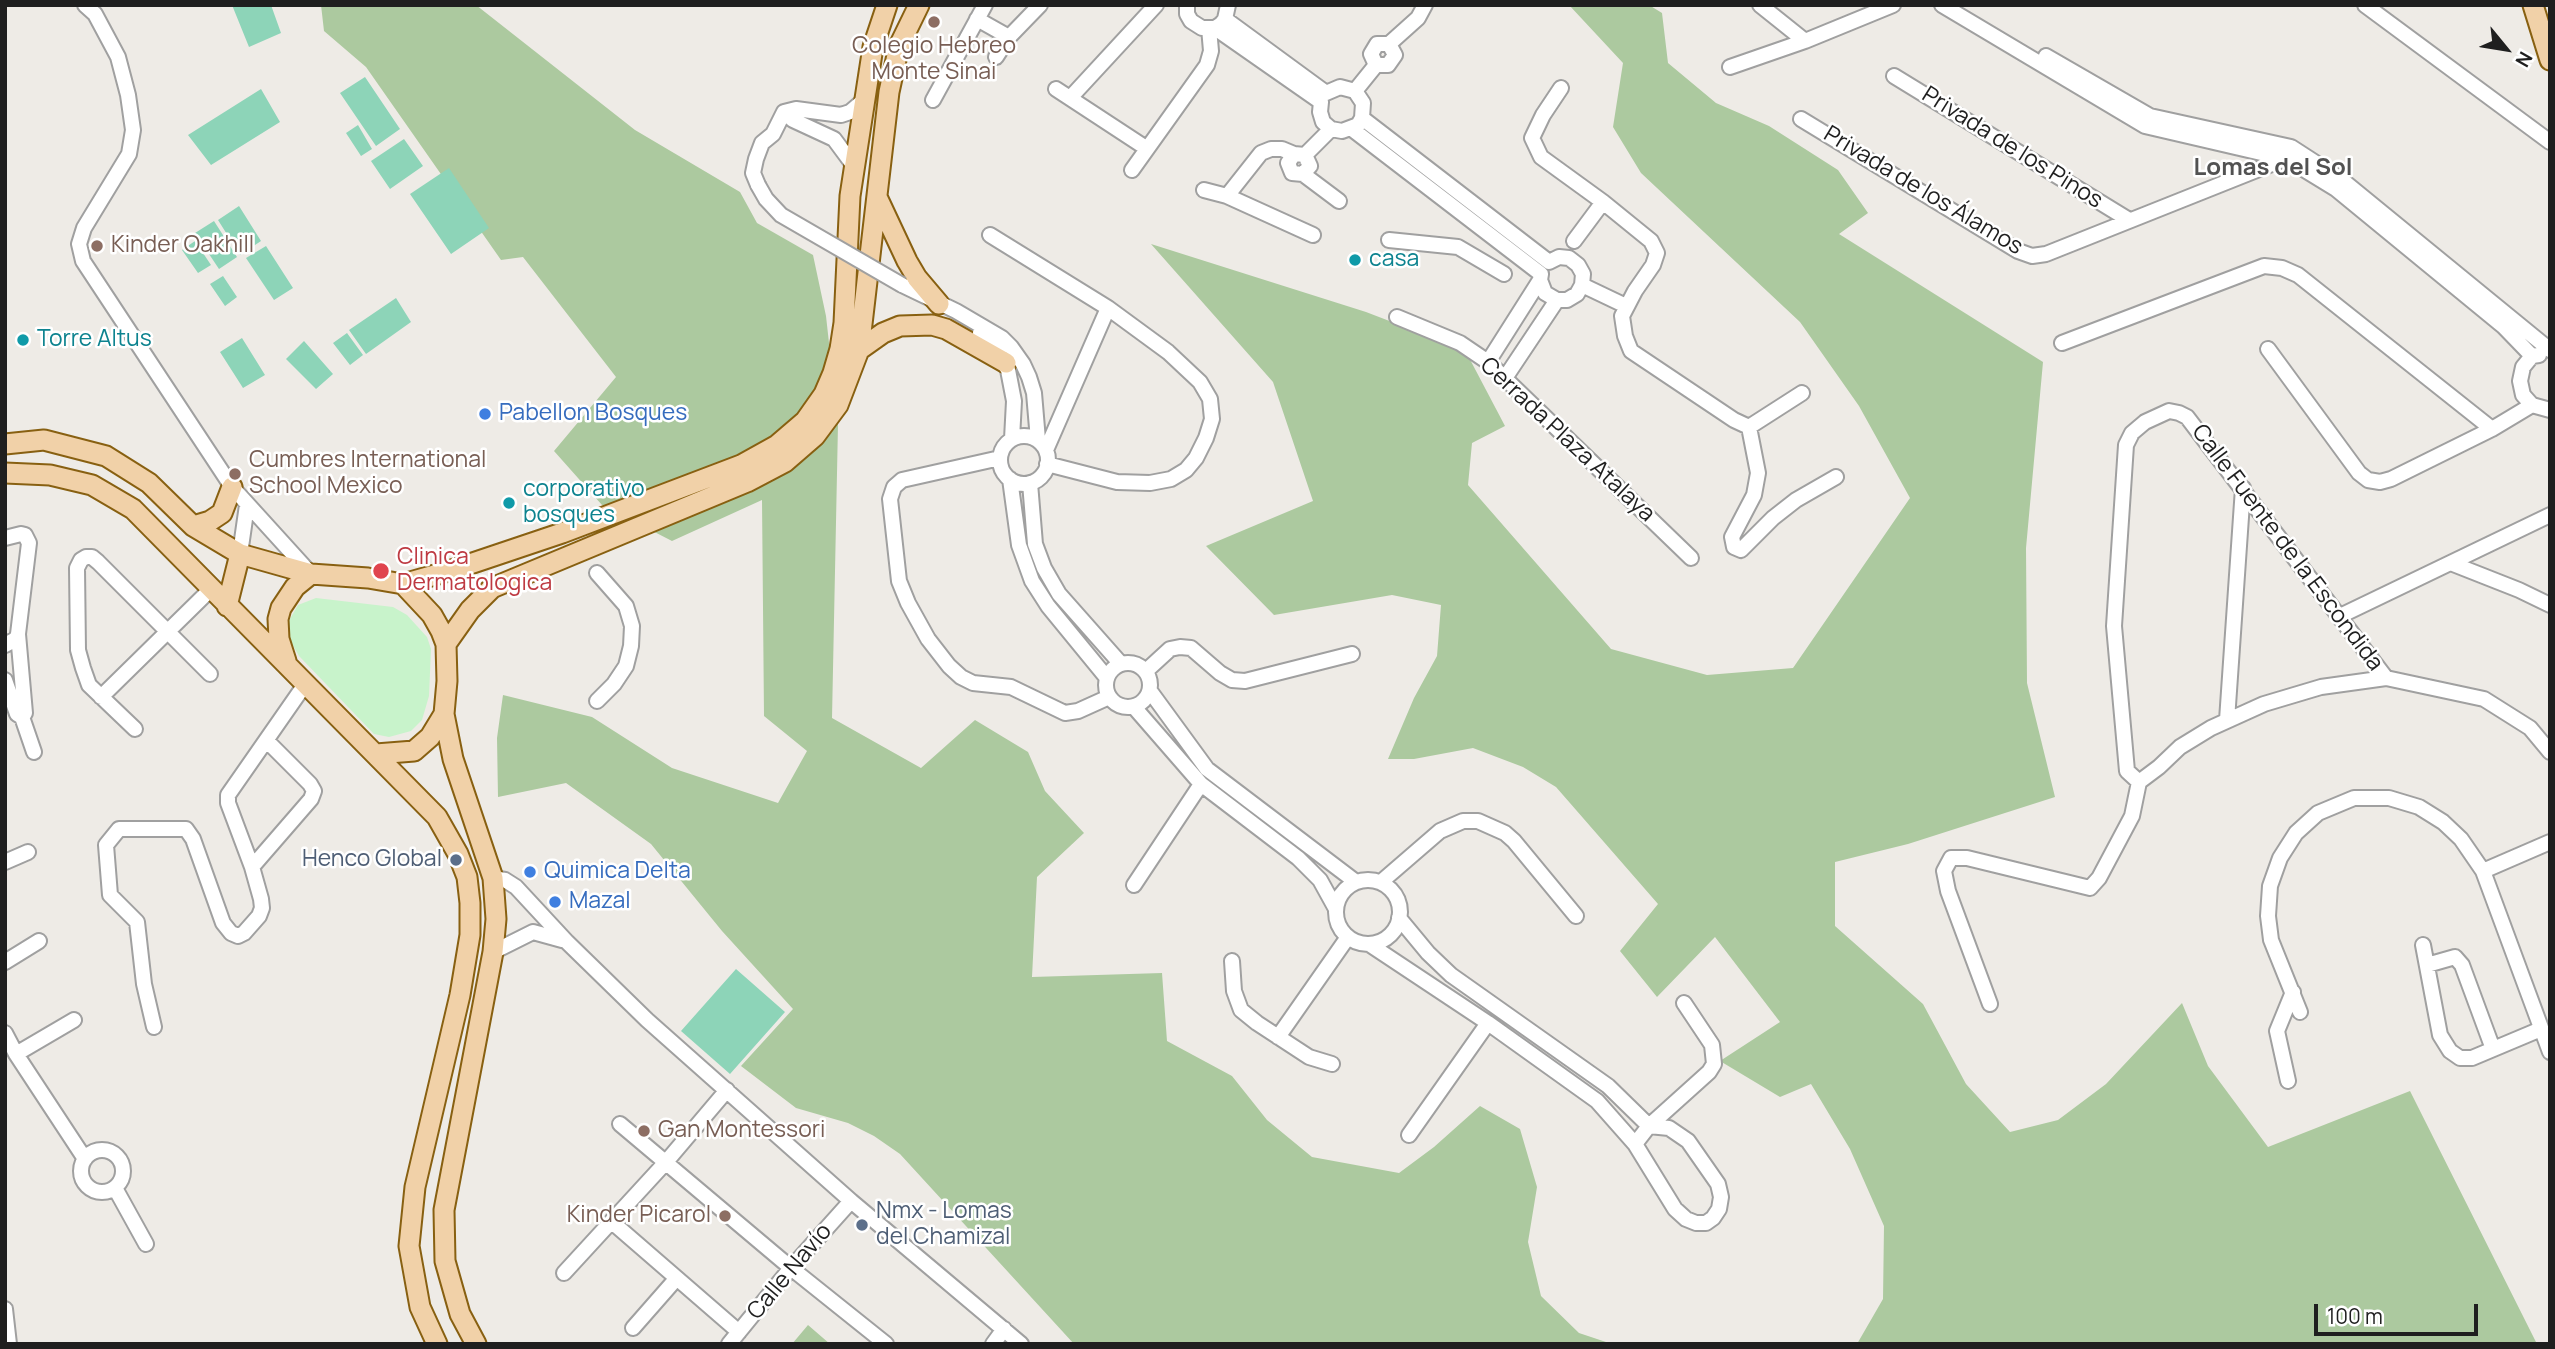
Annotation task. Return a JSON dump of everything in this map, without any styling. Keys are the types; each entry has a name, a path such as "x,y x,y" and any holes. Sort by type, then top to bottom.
{"main road":[{"path":"5,444 44,440 106,456 149,483 194,526 240,554 311,574 368,578 403,584 580,526 741,464 777,445 805,421 824,394 833,373 844,323 854,166 873,47 887,5"},
{"path":"2533,5 2550,60"},
{"path":"446,644 470,610 492,588 747,482 785,462 815,436 838,405 859,350 889,92 899,46 914,8"},
{"path":"876,195 906,261 939,304"},
{"path":"859,350 883,333 900,326 932,326 946,329 1006,363"},
{"path":"7,473 23,463 94,474 106,456"},
{"path":"7,473 50,475 92,485 132,509 376,754 437,817 449,836 467,877 470,935 460,995 415,1187 409,1246 420,1307 437,1344"},
{"path":"132,509 136,498 149,483"},
{"path":"194,526 210,521 222,513 232,488"},
{"path":"148,524 162,516 171,505"},
{"path":"227,606 240,554"},
{"path":"289,666 279,639 278,619 281,608 295,587 311,574"},
{"path":"403,584 432,615 446,644 444,714 453,759 493,878 496,919 493,952 444,1210 445,1261 460,1314 476,1344"},
{"path":"376,754 414,751 430,737 444,714"},
{"path":"470,903 493,878"},
{"path":"415,1187 444,1210"}],"street":[{"path":"85,5 94,14 118,57 128,95 133,130 129,154 85,228 79,244 83,261 232,488 311,574"},
{"path":"933,100 985,5"},
{"path":"996,57 1009,37 1041,5"},
{"path":"1070,98 1156,5"},
{"path":"1174,5 1187,10 1191,21 1202,28 1219,20"},
{"path":"1355,91 1376,65 1371,54 1377,44 1390,44 1418,18 1425,5"},
{"path":"1760,5 1805,41"},
{"path":"1730,67 1805,41 1893,5"},
{"path":"1942,5 2145,126 2289,153 2503,326 2532,356"},
{"path":"1959,5 2150,116 2289,153 2342,180 2550,351"},
{"path":"2365,5 2550,142"},
{"path":"977,19 1009,37"},
{"path":"1219,20 1326,93 1340,87 1355,91 1363,103 1357,124 1342,131 1331,129 1323,122 1321,102 1219,20"},
{"path":"1132,170 1207,65 1219,20"},
{"name":"Privada de los Pinos","path":"1894,76 2129,220"},
{"path":"1561,88 1532,138 1541,157 1604,202 1651,241 1657,253 1653,265 1622,316 1631,351 1734,420 1749,427"},
{"path":"1056,89 1146,148"},
{"path":"773,134 784,112 796,108 841,115 850,112 864,100"},
{"path":"784,112 804,126 834,139 854,166"},
{"name":"Privada de los Álamos","path":"1801,119 2018,251 2032,256 2046,254 2129,220"},
{"path":"1357,124 1541,274 1540,280 1488,362"},
{"path":"1357,124 1549,262 1559,257 1569,258 1578,265 1583,274 1582,285 1577,294 1567,300 1557,300 1545,293 1540,280"},
{"path":"804,126 789,127 773,134 762,143 753,173 765,199 780,215 939,304 987,338 1006,363 1014,401 1012,439"},
{"path":"1300,155 1331,129"},
{"path":"1227,196 1261,153 1270,149 1282,149 1300,155 1310,166 1303,174 1339,201"},
{"path":"2129,220 2289,153"},
{"path":"1204,190 1227,196 1313,235"},
{"path":"1574,242 1604,202"},
{"path":"990,235 1108,308 1168,352 1199,382 1210,399 1212,419 1206,438 1196,458 1186,470 1171,479 1150,483 1117,482 1044,451 1030,436 1012,439 1004,447 1000,458 1001,466 1010,479 1019,545 1031,581 1107,678"},
{"path":"1389,240 1458,247 1504,274"},
{"path":"1489,264 1503,244"},
{"path":"2062,343 2264,266 2281,268 2298,275 2492,429"},
{"path":"1582,285 1626,306"},
{"path":"1505,377 1557,300"},
{"path":"939,304 957,310 1002,338 1018,356 1029,377 1044,451 1044,472 1030,483 1010,479"},
{"path":"1044,451 1108,308"},
{"name":"Cerrada Plaza Atalaya","path":"1398,317 1460,343 1488,362 1691,558"},
{"path":"1501,344 1519,358"},
{"path":"2268,349 2359,473 2368,480 2380,482 2391,479 2492,429 2532,405"},
{"path":"2550,351 2532,356 2523,367 2519,381 2523,395 2532,405 2550,410"},
{"path":"1749,427 1802,393"},
{"name":"Calle Fuente de la Escondida","path":"2138,782 2127,771 2114,626 2126,445 2132,433 2145,422 2169,411 2187,417 2386,678"},
{"path":"1749,427 1758,473 1754,495 1732,537 1734,547 1741,550 1788,506 1836,477"},
{"path":"1000,458 902,480 894,487 890,499 899,580 908,603 928,639 949,666 973,683 1011,687 1065,713 1078,711 1109,697"},
{"path":"1030,483 1035,544 1044,568 1059,593 1121,664"},
{"path":"2227,720 2243,488"},
{"path":"240,554 247,505"},
{"path":"2340,616 2453,564 2550,514"},
{"path":"5,538 21,534 29,543 18,634 25,713 22,717"},
{"path":"135,729 89,685 78,650 77,568 86,556 92,557 210,674"},
{"path":"2453,564 2550,605"},
{"path":"597,573 626,606 632,626 626,666 614,684 597,701"},
{"path":"101,697 211,589"},
{"path":"5,645 16,639 18,634"},
{"path":"1146,671 1170,649 1180,647 1191,648 1232,680 1245,681 1352,654"},
{"path":"1135,663 1146,671 1151,681 1150,691 1144,701 1134,707 1120,706 1109,697 1107,678 1112,669 1121,664 1135,663"},
{"path":"1990,1003 1948,891 1944,871 1951,858 1967,858 2091,888 2132,816 2138,782 2153,773 2180,747 2227,720 2264,704 2320,687 2386,678 2484,699 2530,728 2550,752"},
{"path":"5,680 34,752"},
{"path":"154,1027 144,984 137,922 110,895 106,845 119,829 186,829 193,839 223,923 231,933 238,936 244,933 262,908 252,867 228,803 228,794 306,683"},
{"path":"1150,691 1207,769 1356,882"},
{"path":"1134,707 1201,784 1298,858 1320,880 1348,937 1368,944 1488,1023 1597,1101 1635,1144 1675,1209 1686,1219 1696,1223 1706,1223 1713,1218 1721,1197 1718,1184 1688,1140 1670,1128 1649,1126 1608,1086 1451,975 1427,953 1399,918"},
{"path":"252,867 312,799 314,791 267,741"},
{"path":"1133,885 1201,784"},
{"path":"2301,1012 2271,940 2268,916 2270,886 2280,858 2296,833 2318,813 2354,798 2389,798 2419,807 2443,822 2461,839 2483,871 2550,1052"},
{"path":"1381,882 1440,831 1463,821 1478,821 1505,833 1514,841 1576,916"},
{"path":"2483,871 2550,842"},
{"path":"5,862 27,852"},
{"path":"493,878 505,880 516,887 567,942 647,1020 851,1201 1021,1344"},
{"path":"1336,909 1342,893 1356,882 1373,880 1390,888 1400,907 1399,918 1388,936 1368,944"},
{"path":"493,952 533,932 567,942"},
{"path":"1278,1037 1348,937"},
{"path":"5,962 38,941"},
{"path":"2423,945 2440,1035 2449,1051 2460,1058 2472,1058 2541,1029"},
{"path":"2427,965 2455,957 2462,965 2493,1049"},
{"path":"1232,961 1234,991 1241,1010 1309,1057 1332,1065"},
{"path":"2288,1081 2277,1031 2292,992"},
{"path":"1635,1144 1649,1126 1709,1072 1714,1063 1712,1045 1684,1003"},
{"path":"16,1054 74,1020"},
{"path":"1409,1135 1488,1023"},
{"path":"5,1033 85,1158"},
{"path":"564,1273 666,1162 727,1090"},
{"path":"620,1124 886,1344"},
{"path":"102,1149 114,1153 122,1163 124,1170 120,1183 115,1188 103,1192 85,1184 81,1171 89,1154 102,1149"},
{"path":"115,1188 146,1244"},
{"name":"Calle Navío","path":"729,1344 791,1268 851,1201"},
{"path":"612,1222 739,1332"},
{"path":"634,1328 676,1279"},
{"path":"5,1309 9,1344"},
{"path":"993,1344 1004,1329"}],"green space":[{"path":"232,5 271,5 281,33 249,47"},
{"path":"321,5 476,5 635,130 740,192 757,223 813,255 826,316 838,424 832,718 921,768 975,720 1028,752 1045,791 1084,833 1037,877 1032,977 1162,973 1167,1041 1232,1076 1267,1120 1312,1157 1399,1173 1434,1147 1480,1106 1520,1129 1537,1187 1528,1242 1541,1296 1579,1333 1612,1344 1074,1344 900,1154 874,1136 848,1123 796,1108 741,1066 793,1009 722,931 651,844 566,783 498,797 497,738 503,695 592,717 672,768 778,803 807,751 764,716 762,500 672,541 602,505 554,451 616,377 523,257 501,260 366,67 324,31"},
{"path":"1569,5 1649,5 1662,13 1668,63 1716,103 1769,126 1838,170 1868,213 1839,234 2043,362 2026,548 2027,683 2055,797 1908,844 1835,862 1835,926 1923,1004 1966,1084 2010,1132 2058,1120 2106,1084 2182,1003 2208,1066 2268,1147 2410,1091 2537,1344 1857,1344 1883,1299 1884,1226 1850,1149 1811,1084 1780,1097 1720,1061 1780,1022 1715,937 1657,997 1620,951 1658,904 1556,787 1523,767 1473,748 1414,759 1388,759 1414,698 1437,656 1441,605 1392,595 1274,615 1206,546 1313,501 1273,382 1151,244 1366,312 1465,350 1505,426 1472,443 1468,485 1611,649 1707,675 1793,668 1910,498 1859,406 1800,322 1641,173 1613,127 1623,63"},
{"path":"365,77 400,129 376,146 340,93"},
{"path":"261,89 280,122 211,165 188,135"},
{"path":"358,125 372,149 361,156 346,133"},
{"path":"404,139 423,166 390,189 371,161"},
{"path":"449,168 489,228 451,254 410,194"},
{"path":"239,206 261,241 240,255 218,220"},
{"path":"214,221 237,257 219,269 195,233"},
{"path":"195,241 211,265 198,273 182,250"},
{"path":"266,246 293,288 274,300 246,258"},
{"path":"223,276 237,297 225,306 210,284"},
{"path":"396,298 411,322 366,354 349,330"},
{"path":"347,333 363,355 350,365 333,343"},
{"path":"242,338 265,375 243,388 220,352"},
{"path":"304,341 333,374 316,389 286,359"},
{"path":"316,598 393,607 407,615 427,637 431,649 429,696 422,720 411,731 389,737 374,734 299,656 287,635 287,624 298,605"},
{"path":"736,969 785,1012 730,1074 681,1031"},
{"path":"808,1325 830,1344 792,1344"}],"place":[{"name":"Colegio Hebreo Monte Sinai","path":"934,22"},
{"name":"Kinder Oakhill","path":"97,246"},
{"name":"casa","path":"1355,260"},
{"name":"Torre Altus","path":"23,340"},
{"name":"Pabellon Bosques","path":"485,414"},
{"name":"Cumbres International School Mexico","path":"235,474"},
{"name":"corporativo bosques","path":"509,503"},
{"name":"Clinica Dermatologica","path":"381,571"},
{"name":"Henco Global","path":"456,860"},
{"name":"Quimica Delta","path":"530,872"},
{"name":"Mazal","path":"555,902"},
{"name":"Gan Montessori","path":"644,1131"},
{"name":"Kinder Picarol","path":"725,1216"},
{"name":"Nmx - Lomas del Chamizal","path":"862,1225"}],"district":[{"name":"Lomas del Sol","path":"2273,168"}]}
